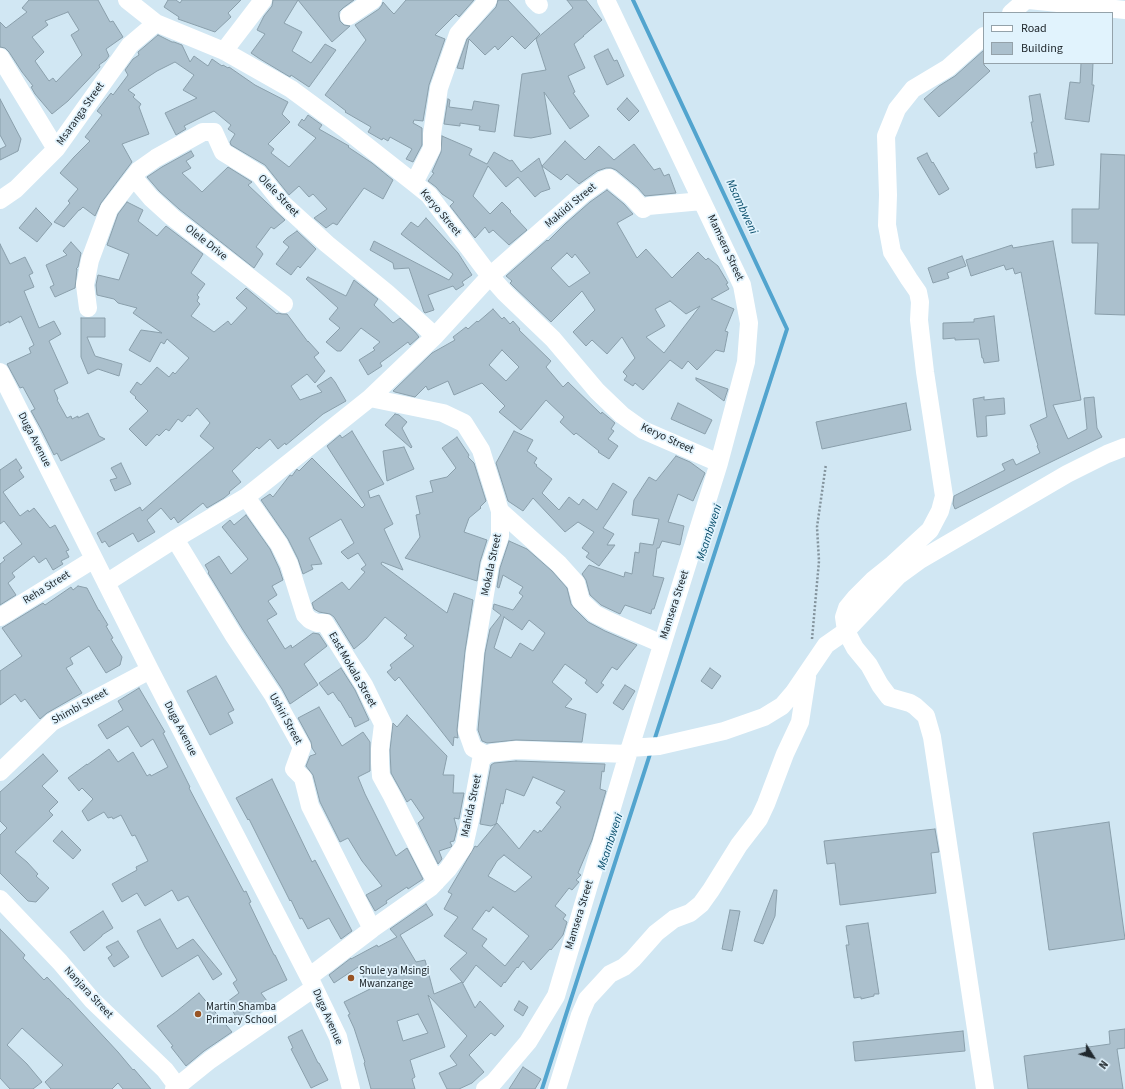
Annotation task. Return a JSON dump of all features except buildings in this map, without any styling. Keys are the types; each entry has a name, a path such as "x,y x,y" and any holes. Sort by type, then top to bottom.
{"street":[{"name":"Keryo Street","path":"127,0 156,23 224,52 292,89 344,128 429,196 490,276 505,293 553,340 597,391 622,415 643,430 720,463"},
{"path":"224,52 263,0"},
{"path":"350,16 373,0"},
{"path":"414,183 432,148 432,134 439,88 458,34 488,0"},
{"name":"Mamsera Street","path":"485,1089 494,1082 528,1042 556,996 640,749 662,644 720,463 746,362 749,323 742,285 606,0"},
{"path":"1012,12 1026,0"},
{"path":"1029,0 1125,10"},
{"name":"Msaranga Street","path":"0,200 16,189 56,149 130,45 156,23"},
{"path":"983,37 948,68 913,89 897,108 886,136 888,196 887,225 892,252 918,292 920,302 919,320 925,372 944,496 940,512 930,530 856,596 847,608 844,617 846,631 855,648 869,665 880,685 889,697 910,703 926,716 932,737 985,1089"},
{"path":"0,57 56,149"},
{"name":"Olele Street","path":"88,308 85,285 90,260 109,209 140,170 156,158 203,132 214,132 223,152 259,174 282,203 327,244 387,293 435,336"},
{"name":"Olele Drive","path":"134,178 151,198 172,217 284,304"},
{"name":"Makiidi Street","path":"490,276 583,194 603,180 609,178 644,209 648,206 702,201"},
{"path":"106,583 175,539 246,497 370,398 435,336 490,276"},
{"name":"Duga Avenue","path":"0,372 150,670 338,1037 351,1089"},
{"name":"Mokala Street","path":"370,398 443,412 464,423 480,450 500,511 500,536 490,565 476,644 467,731 473,748 486,755"},
{"path":"486,755 516,750 640,749 724,731 764,717 782,706 794,692 826,645 846,631 898,576 920,560 1067,474 1107,454 1125,447"},
{"name":"East Mokala Street","path":"246,497 279,544 289,564 306,614 310,620 317,624 325,624 364,685 380,717 383,724 380,749 381,776 436,882"},
{"path":"500,511 558,564 576,583 581,601 595,614 662,644"},
{"name":"Ushiri Street","path":"175,539 234,636 273,695 302,748 294,769 303,778 310,806 372,929"},
{"name":"Reha Street","path":"0,617 94,559"},
{"name":"Shimbi Street","path":"0,772 52,722 150,670"},
{"path":"557,1089 580,1015 588,999 610,974 624,967 633,959 656,933 674,920 690,913 701,904 739,845 759,819 785,754 800,722 808,672"},
{"name":"Mahida Street","path":"176,1087 311,982 372,929 430,888 436,882 448,869 464,846 481,760 486,755"},
{"name":"Nanjara Street","path":"0,899 60,962 92,1000 165,1070 176,1087"}],"path":[{"path":"811,643 819,561 817,527 826,464"}],"waterway":[{"name":"Msambweni","path":"633,0 787,329 654,741"},
{"name":"Msambweni","path":"542,1089 651,751"}],"place":[{"name":"Shule ya Msingi Mwanzange","path":"351,978"},
{"name":"Martin Shamba Primary School","path":"198,1014"}]}
